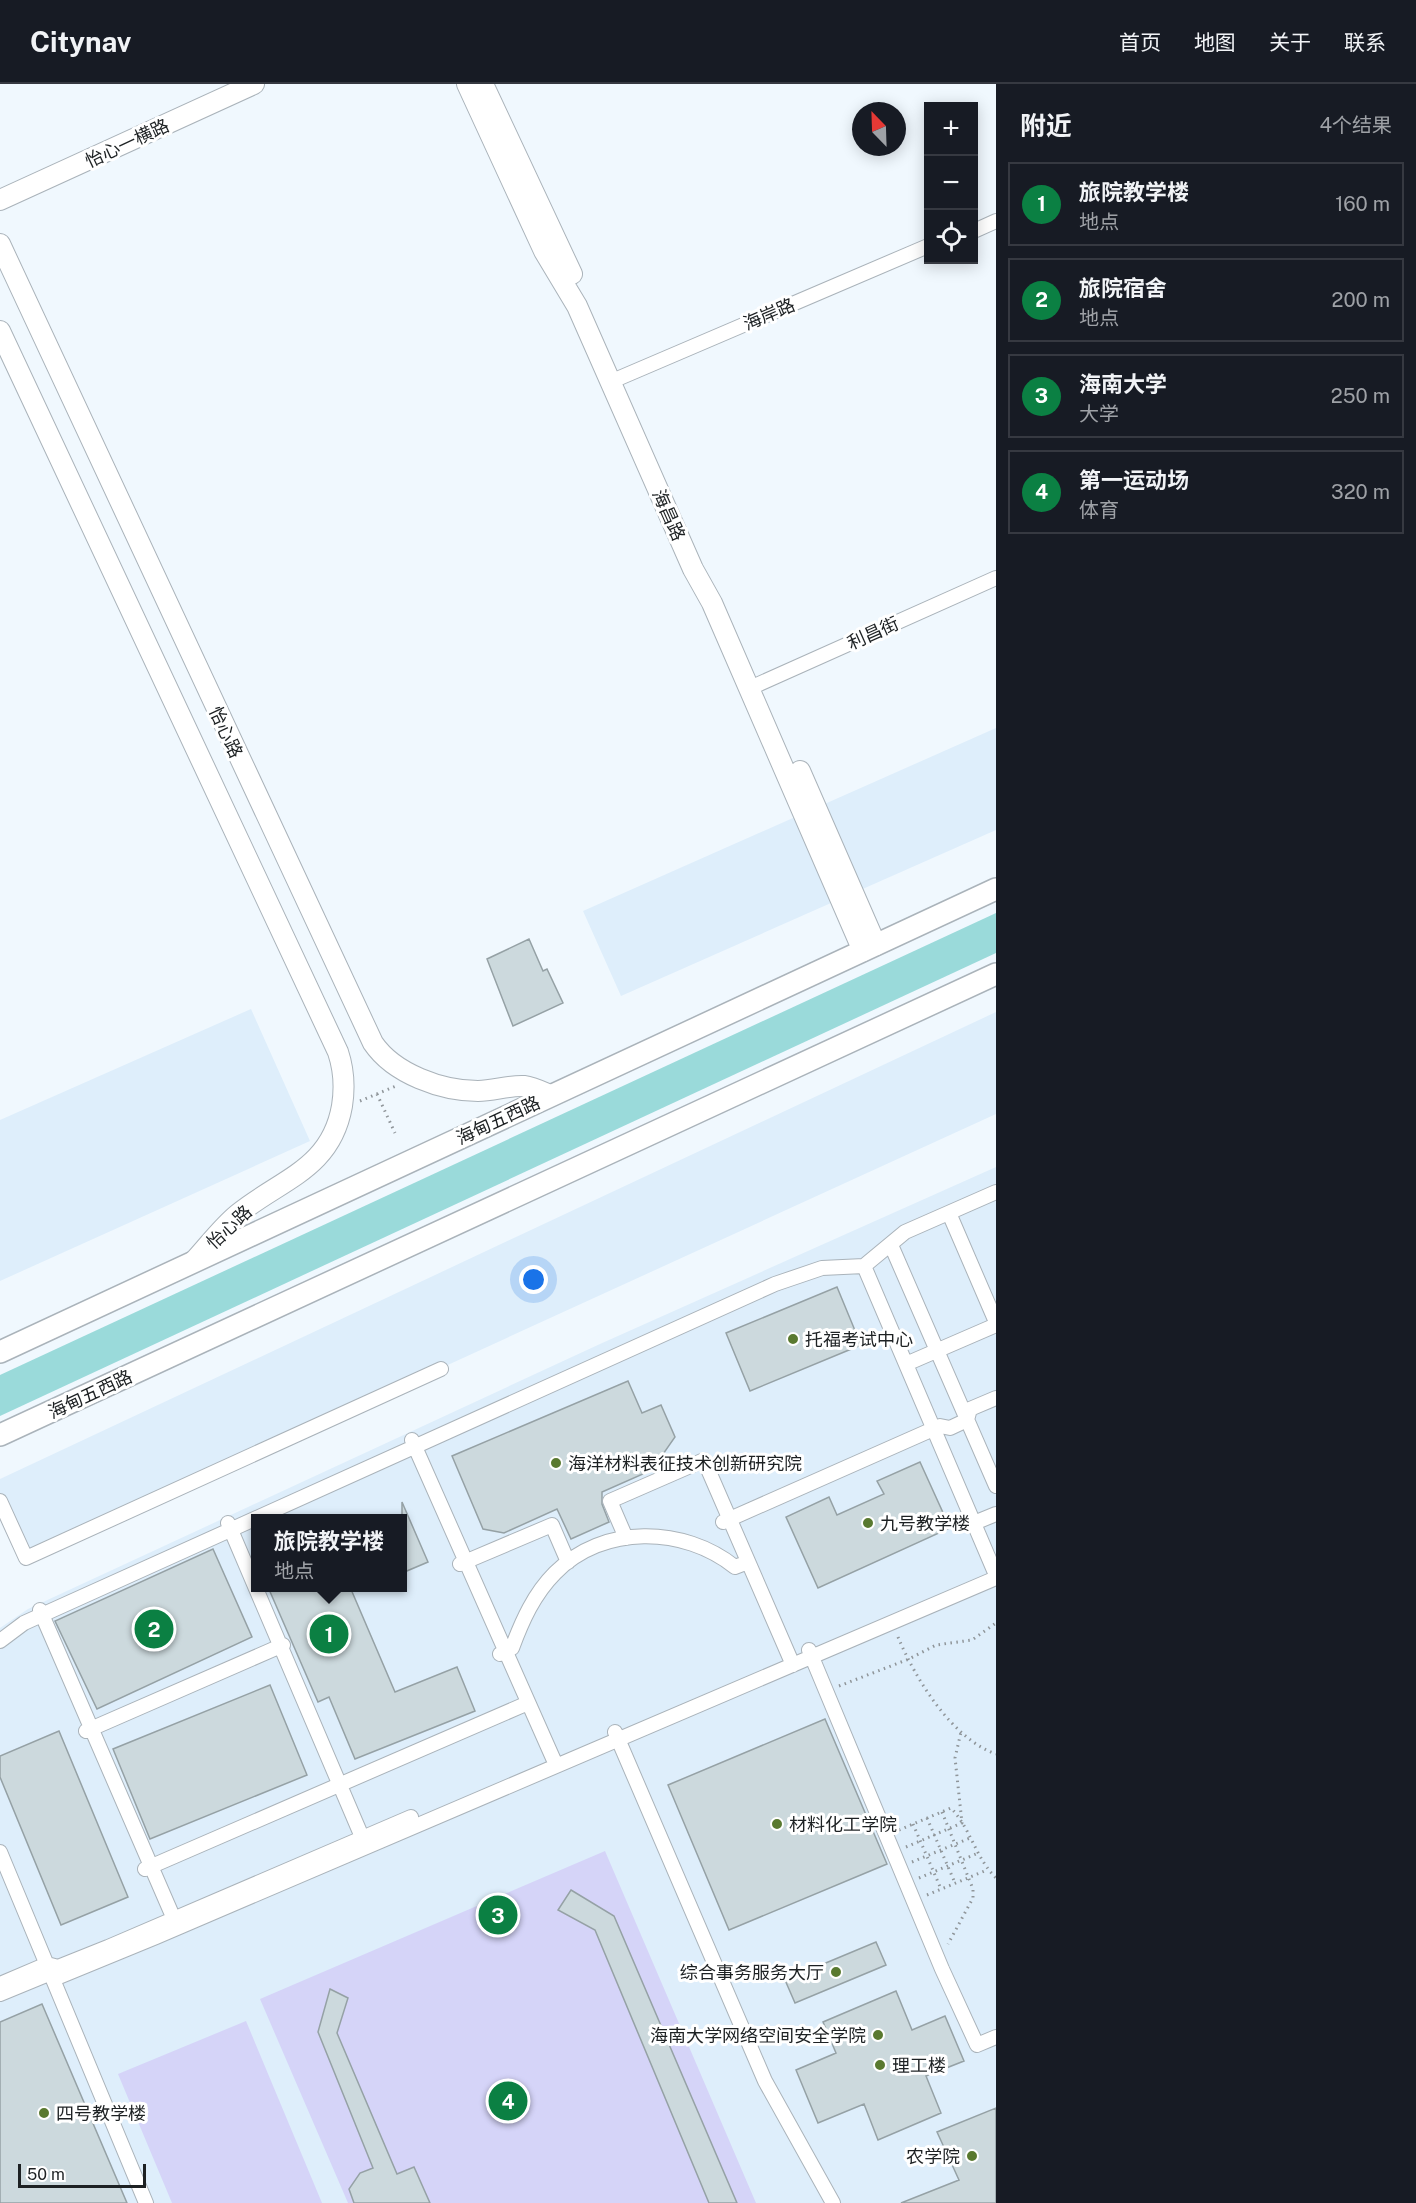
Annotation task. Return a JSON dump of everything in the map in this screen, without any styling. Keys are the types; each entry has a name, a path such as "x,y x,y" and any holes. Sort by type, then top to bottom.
{"main road":[{"name":"海甸五西路","path":"0,1352 996,889"},
{"name":"海甸五西路","path":"0,1436 996,974"}],"street":[{"name":"怡心一横路","path":"0,188 133,129 224,84"},
{"name":"怡心一横路","path":"0,200 254,84"},
{"name":"海昌路","path":"467,84 544,251 577,306 615,380"},
{"name":"海昌路","path":"483,84 585,301 693,569 756,686 869,948"},
{"path":"978,229 996,221"},
{"name":"怡心路","path":"0,244 373,1043 384,1056 402,1069 447,1088 481,1091 524,1086 550,1095"},
{"name":"海岸路","path":"615,380 924,248"},
{"name":"怡心路","path":"0,331 338,1052 343,1071 341,1109 326,1148 300,1173 237,1215 194,1262"},
{"name":"利昌街","path":"756,686 996,578"},
{"path":"256,1514 411,1445 524,1400 775,1284 822,1268 869,1267 908,1238 996,1192"},
{"path":"950,1216 996,1199"},
{"path":"909,1362 996,1324 950,1216"},
{"path":"892,1248 996,1486"},
{"path":"0,1984 46,1970 61,1976 366,1841 789,1663 996,1570 869,1267"},
{"path":"0,1501 26,1558 441,1369"},
{"path":"725,1517 936,1424 950,1428 967,1420 970,1409 996,1398"},
{"path":"411,1445 551,1763"},
{"path":"626,1538 610,1501 698,1463 725,1517 789,1663"},
{"path":"977,1522 996,1514"},
{"path":"0,1635 15,1622 38,1614 251,1516"},
{"path":"231,1525 251,1571"},
{"path":"231,1525 251,1573"},
{"path":"463,1563 552,1525 568,1562"},
{"path":"503,1652 512,1648 537,1596 555,1572 568,1562 597,1547 626,1538 650,1535 692,1542 710,1549 735,1567 745,1563"},
{"path":"259,1592 366,1841"},
{"path":"261,1592 282,1648"},
{"path":"0,1641 38,1614"},
{"path":"38,1614 173,1925"},
{"path":"90,1732 282,1648"},
{"path":"811,1653 942,1969 977,2045 996,2037"},
{"path":"147,1864 524,1701"},
{"path":"613,1736 749,2064 825,2203"},
{"path":"613,1736 765,2081 833,2203"},
{"path":"0,1852 139,2203"},
{"path":"0,1870 46,1970 146,2203"},
{"path":"0,1994 46,1970"}],"path":[{"path":"357,1102 397,1086"},
{"path":"377,1094 395,1132"},
{"path":"827,1692 909,1659 936,1645 972,1640 996,1623"},
{"path":"897,1635 927,1692 978,1747 996,1754"},
{"path":"962,1732 955,1758 962,1823"},
{"path":"897,1831 951,1808 962,1823 976,1854 996,1878"},
{"path":"942,1812 969,1877 973,1898 946,1948"},
{"path":"927,1818 955,1883"},
{"path":"904,1847 962,1823"},
{"path":"913,1824 941,1889"},
{"path":"910,1863 970,1838"},
{"path":"917,1879 976,1854"},
{"path":"925,1896 988,1869"}],"shaded area":[{"path":"996,728 996,830 621,996 583,911"},
{"path":"996,913 996,953 0,1416 0,1375"},
{"path":"251,1009 310,1141 0,1281 0,1120"},
{"path":"996,1012 996,1114 26,1558 0,1501 0,1479"},
{"path":"996,1167 996,2203 0,2203 0,1628 28,1609 600,1344"},
{"path":"605,1851 756,2203 348,2203 260,1999"},
{"path":"246,2021 322,2203 172,2203 118,2074"}],"building":[{"path":"529,939 543,971 547,969 563,1003 513,1026 487,959"},
{"name":"托福考试中心","path":"837,1287 861,1345 750,1391 726,1333"},
{"name":"海洋材料表征技术创新研究院","path":"628,1381 642,1413 661,1405 675,1437 652,1470 602,1492 602,1504 609,1522 571,1539 557,1509 504,1533 483,1529 452,1456"},
{"name":"九号教学楼","path":"920,1462 950,1528 818,1588 786,1517 829,1497 837,1515 884,1494 877,1481"},
{"path":"402,1502 428,1562 407,1571 407,1514 402,1514"},
{"path":"213,1549 252,1637 97,1709 55,1621"},
{"path":"270,1592 352,1592 395,1692 457,1667 475,1711 355,1759 329,1697 318,1702"},
{"path":"270,1685 307,1775 150,1839 113,1749"},
{"name":"材料化工学院","path":"825,1719 887,1864 729,1930 668,1785"},
{"path":"59,1731 128,1897 61,1925 0,1777 0,1756"},
{"path":"571,1890 614,1916 737,2203 709,2203 595,1930 558,1910"},
{"name":"综合事务服务大厅","path":"876,1942 886,1965 795,2003 785,1980"},
{"path":"330,1989 348,1998 337,2033 397,2174 414,2167 430,2203 354,2203 349,2189 360,2173 373,2168 318,2032"},
{"name":"理工楼","path":"896,1991 912,2030 945,2016 964,2061 926,2076 941,2113 878,2140 864,2104 818,2123 796,2070 836,2053 823,2022"},
{"name":"四号教学楼","path":"42,2004 127,2203 0,2203 0,2022"},
{"name":"农学院","path":"996,2108 996,2203 901,2203 959,2180 937,2132"}],"place":[{"name":"托福考试中心","path":"793,1339"},
{"name":"海洋材料表征技术创新研究院","path":"556,1463"},
{"name":"九号教学楼","path":"868,1523"},
{"name":"旅院宿舍","path":"154,1629"},
{"name":"旅院教学楼","path":"329,1634"},
{"name":"材料化工学院","path":"777,1824"},
{"name":"海南大学","path":"498,1915"},
{"name":"综合事务服务大厅","path":"836,1972"},
{"name":"海南大学网络空间安全学院","path":"878,2035"},
{"name":"理工楼","path":"880,2065"},
{"name":"第一运动场","path":"508,2101"},
{"name":"四号教学楼","path":"44,2113"},
{"name":"农学院","path":"972,2156"}]}
